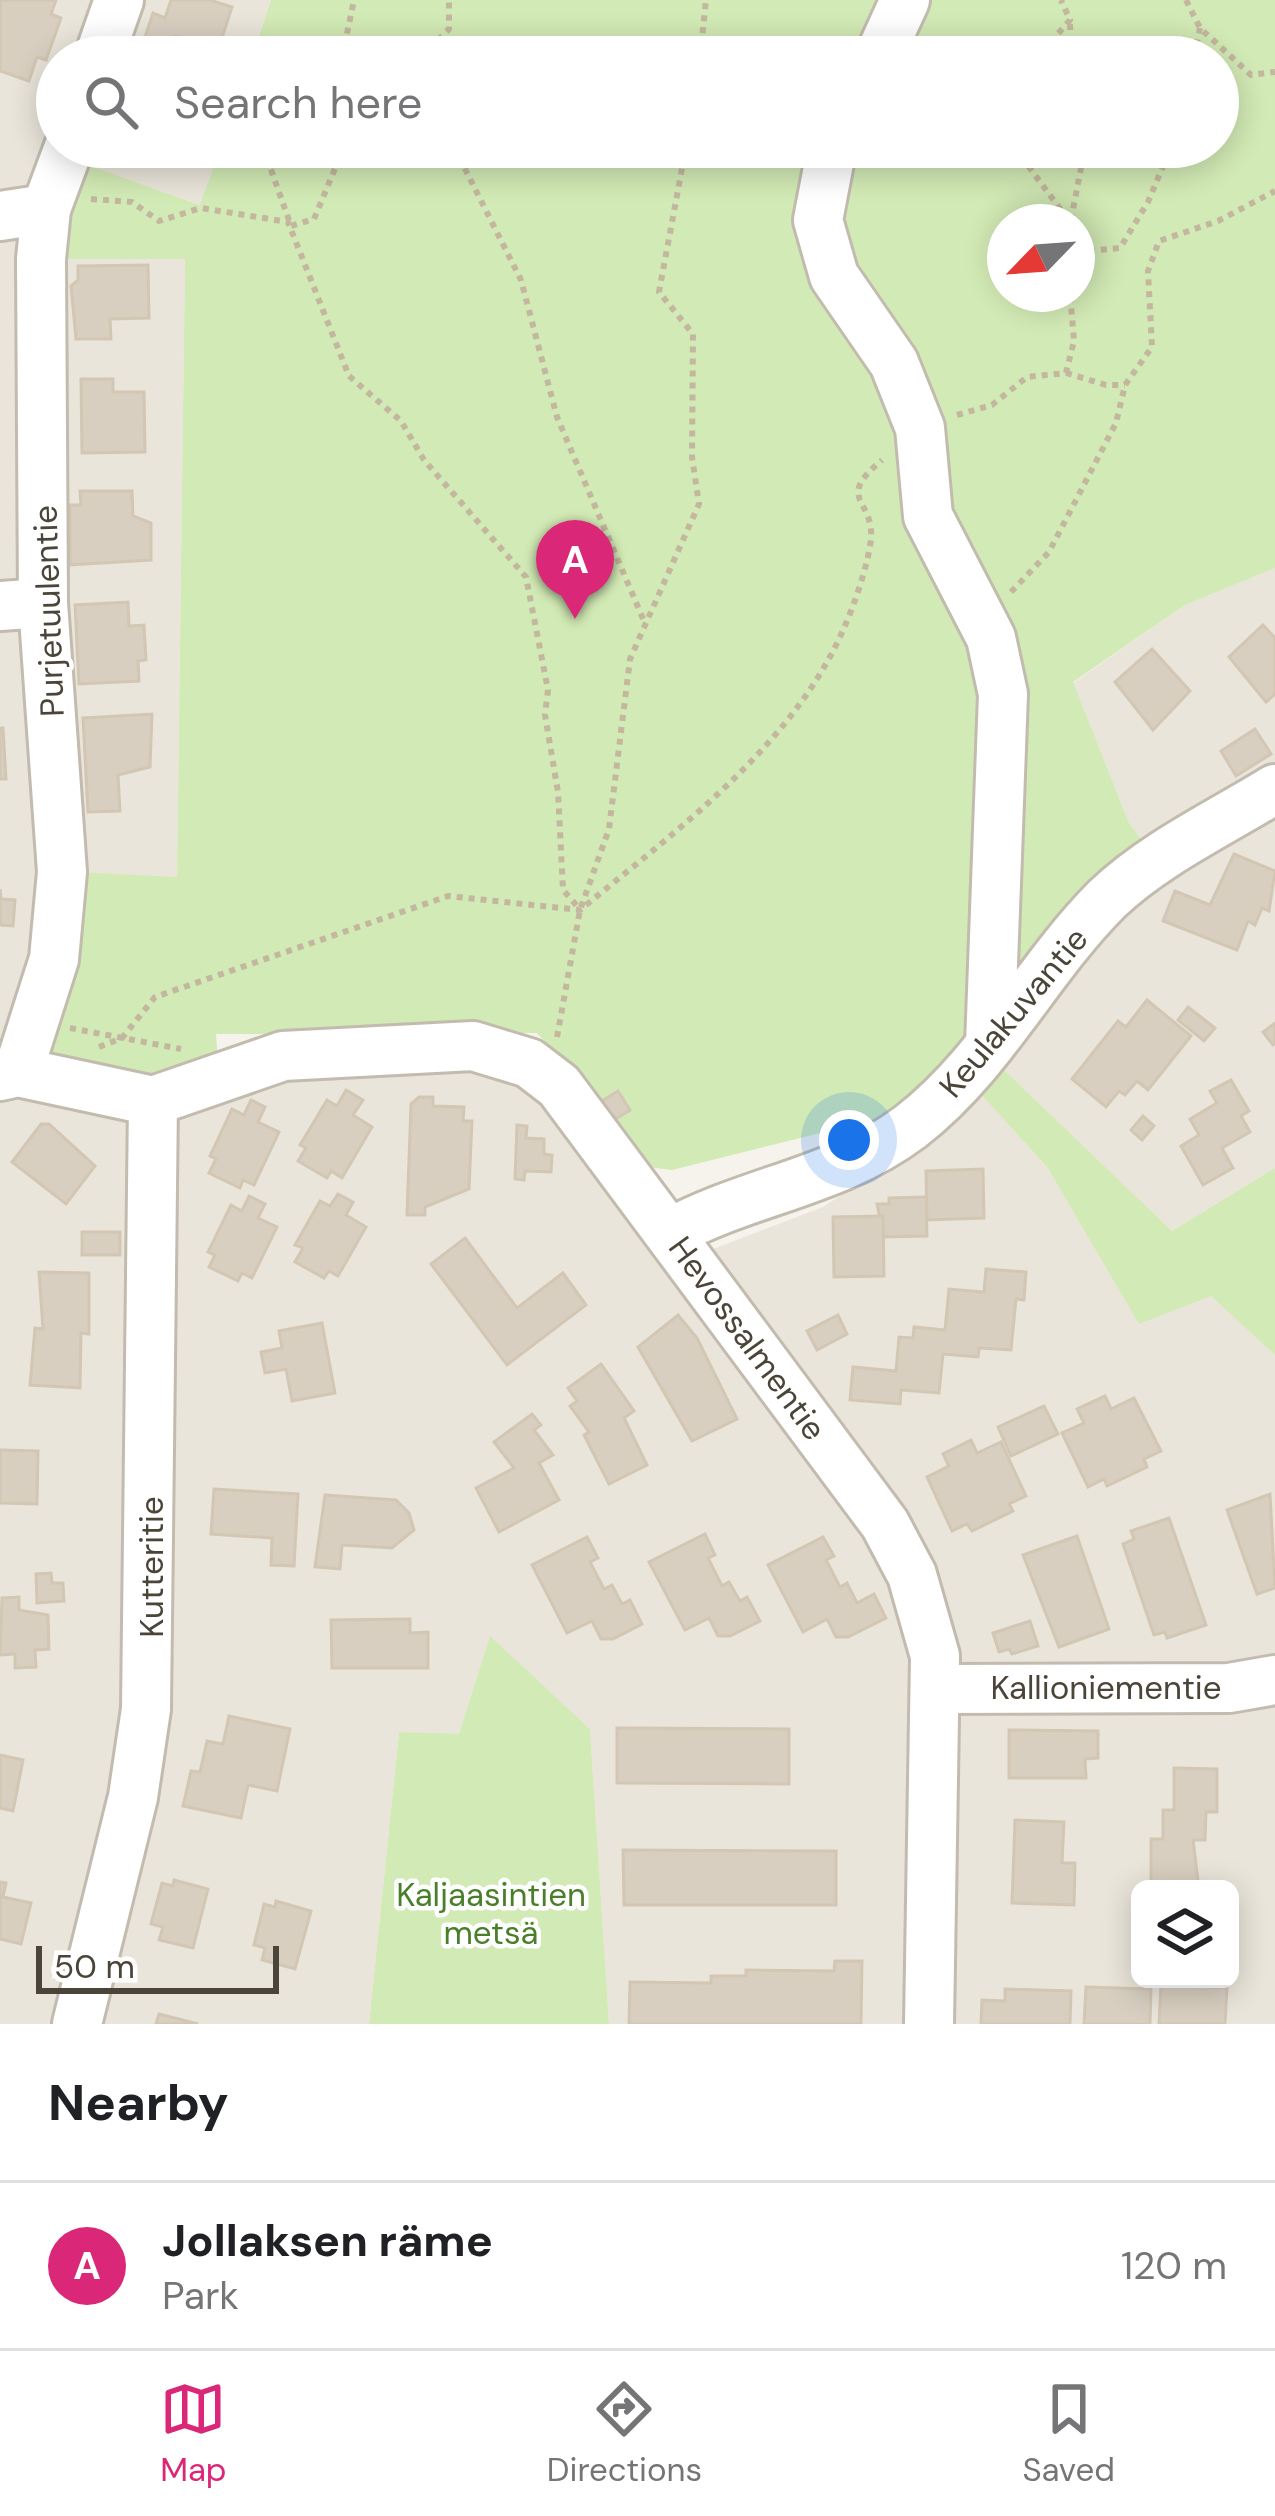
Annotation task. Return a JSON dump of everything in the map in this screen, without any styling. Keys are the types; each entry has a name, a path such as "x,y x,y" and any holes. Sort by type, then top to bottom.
{"street":[{"path":"107,36 119,0"},
{"path":"888,36 905,0"},
{"name":"Purjetuulentie","path":"23,1076 54,958 62,872 22,604 41,259 23,212 54,168"},
{"path":"828,168 818,220 834,276 902,383 920,428 928,516 984,622 1003,694 990,1045"},
{"name":"Keulakuvantie","path":"670,1233 711,1211 818,1179 880,1148 931,1110 1108,899 1168,854 1275,789"},
{"name":"Hevossalmentie","path":"153,1101 283,1056 424,1046 502,1052 529,1063 559,1087 885,1524 926,1613 936,1689 928,2024"},
{"path":"23,1076 153,1101"},
{"name":"Kutteritie","path":"77,2024 134,1797 146,1709 153,1101"},
{"name":"Kallioniementie","path":"936,1689 1229,1688 1275,1680"}],"path":[{"path":"347,36 355,0"},
{"path":"443,36 449,29 449,0"},
{"path":"702,36 706,0"},
{"path":"1060,0 1070,20 1070,36"},
{"path":"1186,0 1209,36"},
{"path":"1056,36 1070,20"},
{"path":"1198,36 1200,28"},
{"path":"1239,64 1251,75 1275,72"},
{"path":"270,168 350,376 401,421 424,460 526,577 548,690 545,715 558,792 563,890 580,910"},
{"path":"23,212 118,198 159,220 201,208 290,224 314,219 335,168"},
{"path":"465,168 521,280 557,417 645,623"},
{"path":"566,996 580,910 609,829 629,659 699,504 692,458 693,334 659,292 682,168"},
{"path":"1030,168 1057,204"},
{"path":"1074,204 1081,168"},
{"path":"1095,250 1120,248 1162,168"},
{"path":"984,622 1049,552 1116,423 1125,385 1152,347 1148,271 1159,241 1218,221 1275,191"},
{"path":"1066,373 1074,341 1072,312"},
{"path":"902,383 941,388 941,404 952,417 992,405 1027,377 1066,373 1106,386 1125,385"},
{"path":"23,1076 122,1038 154,997 448,896 580,910 696,814 792,715 844,628 872,536 856,496 861,477 920,428"},
{"path":"38,1010 64,1027 187,1050"}],"shaded area":[{"path":"0,0 271,0 259,36 36,36 36,168 64,168 42,259 185,258 177,878 51,871 44,953 9,1038 0,1044"},
{"path":"95,168 214,168 201,205"},
{"path":"1275,568 1275,1168 1172,1231 998,1064 1124,910 1166,873 1129,823 1073,683 1185,605"},
{"path":"495,1066 551,1104 659,1259 716,1248 823,1207 944,1127 977,1090 1047,1167 1139,1323 1211,1295 1275,1355 1275,2024 609,2024 590,1729 490,1637 459,1735 399,1732 369,2024 0,2024 0,1070"}],"green space":[{"path":"271,0 1275,0 1275,568 1185,605 1073,682 1129,823 1151,852 901,1113 672,1170 640,1166 587,1088 537,1033 216,1034 218,1064 156,1083 56,1064 47,1047 75,872 177,877 185,259 41,259 62,168 96,168 200,205 213,168 1239,168 1239,36 259,36"},
{"path":"998,1064 1172,1231 1275,1168 1275,1355 1211,1296 1139,1324 1047,1167 977,1090"},
{"name":"Kaljaasintien metsä","path":"490,1636 590,1729 609,2024 369,2024 399,1732 459,1734"}],"building":[{"path":"0,0 56,0 51,14 61,18 55,36 36,36 36,60 29,81 0,71"},
{"path":"171,0 210,0 232,7 223,36 145,36 153,13 165,18"},
{"path":"148,265 149,318 110,319 111,339 76,339 71,286 78,280 78,266"},
{"path":"81,379 113,379 113,392 144,392 145,452 82,453"},
{"path":"80,491 132,491 133,516 151,523 151,560 70,565 70,505 81,505"},
{"path":"128,602 129,626 144,625 146,660 138,661 139,681 79,684 75,605"},
{"path":"1263,625 1275,638 1275,694 1266,702 1229,657"},
{"path":"1152,649 1190,691 1153,730 1115,682"},
{"path":"152,714 150,767 118,775 120,811 88,812 83,718"},
{"path":"3,728 6,779 0,779"},
{"path":"1255,729 1271,754 1236,776 1221,751"},
{"path":"1234,854 1275,871 1269,911 1262,908 1255,925 1248,921 1237,950 1163,921 1175,891 1210,905"},
{"path":"0,889 1,899 15,900 13,926 0,925"},
{"path":"1147,1000 1191,1036 1148,1090 1137,1081 1125,1095 1119,1091 1106,1107 1072,1079 1118,1021 1126,1027"},
{"path":"1188,1007 1215,1028 1204,1041 1178,1020"},
{"path":"1275,1023 1275,1043 1273,1045 1263,1032"},
{"path":"1231,1080 1249,1111 1241,1116 1250,1132 1222,1148 1233,1168 1203,1185 1181,1146 1199,1135 1190,1119 1217,1103 1210,1091"},
{"path":"346,1090 363,1100 353,1115 372,1127 342,1178 331,1171 327,1178 298,1161 306,1148 300,1145 327,1100 337,1106"},
{"path":"618,1091 630,1110 614,1120 602,1101"},
{"path":"419,1097 433,1097 433,1106 464,1107 463,1121 472,1121 469,1189 425,1207 425,1215 407,1215 411,1104"},
{"path":"251,1100 265,1107 258,1122 279,1132 254,1185 243,1180 240,1188 209,1173 216,1159 210,1156 232,1109 244,1115"},
{"path":"1143,1116 1154,1126 1142,1140 1131,1130"},
{"path":"41,1124 49,1124 95,1166 66,1204 12,1162"},
{"path":"517,1125 527,1126 526,1138 544,1139 544,1154 552,1155 551,1172 525,1171 524,1180 515,1179"},
{"path":"983,1169 984,1218 927,1220 926,1171"},
{"path":"338,1194 353,1202 346,1215 366,1227 338,1276 329,1271 324,1278 295,1262 303,1248 295,1245 320,1201 330,1206"},
{"path":"249,1196 265,1204 258,1218 277,1227 252,1278 242,1273 238,1281 209,1267 215,1255 208,1252 231,1205 242,1211"},
{"path":"926,1197 927,1236 884,1237 877,1204 889,1204 889,1198"},
{"path":"883,1216 884,1276 834,1277 833,1217"},
{"path":"82,1232 120,1232 120,1255 82,1255"},
{"path":"465,1238 517,1308 563,1273 586,1305 507,1365 431,1264"},
{"path":"986,1269 1026,1272 1024,1300 1016,1299 1011,1350 979,1348 978,1357 943,1354 939,1393 901,1390 900,1404 850,1400 853,1367 896,1371 899,1337 913,1338 914,1327 945,1330 949,1289 984,1292"},
{"path":"39,1272 89,1273 89,1334 81,1333 80,1388 30,1385 35,1328 43,1329"},
{"path":"678,1315 697,1338 737,1419 692,1441 638,1347"},
{"path":"838,1315 847,1334 817,1350 807,1331"},
{"path":"322,1323 335,1393 292,1401 286,1369 265,1373 261,1352 282,1348 279,1331"},
{"path":"601,1364 634,1411 624,1418 647,1465 609,1484 584,1435 589,1432 570,1406 577,1401 568,1388"},
{"path":"1105,1396 1111,1409 1134,1398 1161,1451 1144,1459 1147,1467 1107,1486 1104,1479 1088,1487 1062,1433 1084,1423 1077,1409"},
{"path":"1044,1406 1058,1434 1011,1456 998,1427"},
{"path":"532,1414 541,1425 534,1430 553,1455 539,1463 559,1500 499,1532 476,1488 514,1468 494,1442"},
{"path":"971,1440 977,1453 1001,1442 1026,1496 1009,1504 1013,1511 972,1531 967,1524 952,1531 927,1477 949,1466 943,1454"},
{"path":"0,1450 38,1451 37,1504 0,1503"},
{"path":"214,1489 298,1494 294,1566 271,1565 272,1538 211,1534"},
{"path":"1270,1494 1275,1588 1257,1594 1227,1510"},
{"path":"325,1495 396,1500 409,1513 414,1530 392,1548 342,1545 340,1569 315,1567"},
{"path":"1169,1518 1206,1625 1167,1638 1165,1632 1154,1635 1123,1544 1134,1539 1131,1531"},
{"path":"705,1534 715,1555 708,1558 722,1586 729,1582 740,1601 747,1597 760,1621 730,1636 718,1636 709,1618 685,1630 649,1562"},
{"path":"1077,1536 1109,1629 1059,1647 1023,1555"},
{"path":"587,1537 598,1558 590,1562 604,1589 612,1585 622,1604 630,1600 642,1624 613,1639 601,1639 592,1621 567,1633 532,1565"},
{"path":"823,1537 834,1556 826,1560 840,1587 847,1583 857,1603 874,1594 886,1618 848,1637 836,1637 827,1619 803,1632 768,1565"},
{"path":"51,1573 52,1583 63,1583 64,1601 37,1603 36,1574"},
{"path":"19,1597 19,1610 48,1615 49,1649 35,1650 36,1667 15,1668 15,1654 0,1655 2,1598"},
{"path":"410,1619 410,1633 428,1632 428,1668 332,1668 331,1620"},
{"path":"1030,1621 1038,1646 1012,1654 1009,1649 999,1652 993,1633"},
{"path":"229,1716 290,1729 277,1791 248,1785 241,1818 183,1806 191,1771 200,1772 207,1741 223,1744"},
{"path":"617,1728 789,1729 789,1784 617,1783"},
{"path":"1009,1730 1098,1731 1098,1758 1085,1759 1086,1778 1009,1778"},
{"path":"0,1755 23,1760 13,1811 0,1808"},
{"path":"1174,1768 1217,1769 1217,1812 1206,1812 1205,1840 1193,1840 1198,1880 1151,1880 1151,1839 1163,1839 1163,1810 1174,1810"},
{"path":"1015,1820 1064,1822 1062,1863 1075,1863 1074,1905 1012,1903"},
{"path":"623,1850 836,1851 836,1905 624,1905"},
{"path":"174,1880 208,1889 193,1948 159,1940 163,1927 151,1924 162,1883 173,1886"},
{"path":"0,1882 6,1883 3,1897 31,1903 21,1944 0,1939"},
{"path":"276,1901 311,1911 295,1969 262,1960 265,1948 254,1945 264,1904 275,1907"},
{"path":"835,1961 862,1961 861,2024 629,2024 630,1982 711,1983 711,1976 746,1976 746,1970 834,1971"},
{"path":"1086,1987 1151,1989 1150,2024 1084,2024"},
{"path":"1161,1988 1227,1988 1225,2024 1159,2024"},
{"path":"1005,1989 1071,1991 1070,2024 981,2024 982,2000 1005,2001"},
{"path":"159,2014 198,2024 156,2024"}],"place":[{"name":"Jollaksen räme","path":"575,619"}]}
